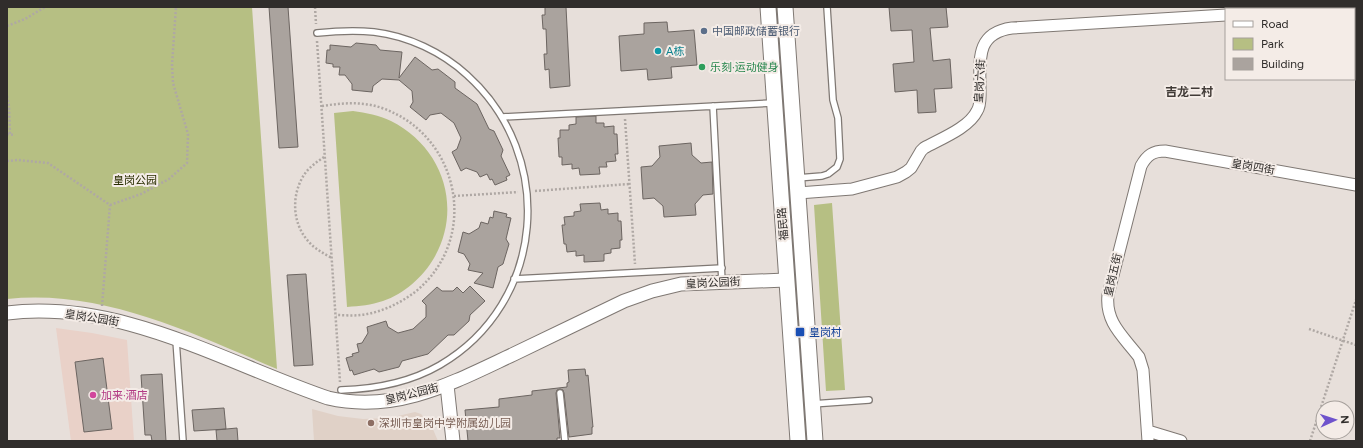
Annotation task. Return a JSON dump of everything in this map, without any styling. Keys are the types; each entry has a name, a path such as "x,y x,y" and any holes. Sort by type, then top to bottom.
{"main road":[{"name":"福民路","path":"768,7 798,441"},
{"name":"福民路","path":"785,7 815,441"}],"street":[{"path":"1341,8 1356,7"},
{"name":"皇岗六街","path":"797,185 852,189 892,179 906,172 914,164 924,148 960,128 975,115 980,105 980,66 982,49 986,41 997,32 1012,28 1225,15"},
{"name":"皇岗四街","path":"1151,153 1165,151 1356,185"},
{"name":"皇岗五街","path":"1148,436 1142,364 1139,357 1113,323 1107,303 1141,166 1145,158 1151,153"},
{"name":"皇岗公园街","path":"7,313 28,311 50,312 100,318 139,327 176,339 316,393 340,401 365,403 414,396 447,385 638,296 667,287 681,284 786,280"},
{"path":"447,385 453,441"},
{"path":"1148,436 1181,441"}],"lane":[{"path":"797,185 828,174 837,167 840,159 838,118 833,100 827,7"},
{"path":"317,33 346,30 375,32 404,39 431,50 456,66 478,86 497,108 512,134 522,162 527,191 528,217 526,242 519,268 509,291 496,314 480,334 461,351 439,366 416,377 392,385 366,389 341,390"},
{"path":"502,117 774,102"},
{"path":"713,106 722,282"},
{"path":"514,279 722,268"},
{"path":"176,339 183,441"},
{"path":"560,393 565,441"},
{"path":"812,404 869,400"}],"path":[{"path":"7,26 25,19 45,7"},
{"path":"110,205 141,194 169,179 186,163 188,134 173,83 172,65 176,7"},
{"path":"315,7 341,390"},
{"path":"7,96 9,106 8,134 15,135"},
{"path":"322,106 341,103 361,104 381,108 405,119 416,127 430,141 442,158 450,176 454,196 454,220 449,244 439,266 424,285 405,300 383,310 360,315 336,315"},
{"path":"624,111 635,273"},
{"path":"325,156 313,164 304,175 298,188 295,202 296,216 300,230 308,242 319,251 332,258"},
{"path":"7,161 18,160 48,163 110,205"},
{"path":"454,196 629,184"},
{"path":"100,318 110,205"},
{"path":"1310,441 1356,300"},
{"path":"1310,329 1356,345"}],"shaded area":[{"path":"56,328 127,340 134,441 71,441"},
{"name":"深圳市皇岗中学附属幼儿园","path":"312,409 338,416 363,419 389,418 415,412 421,414 432,427 438,441 314,441"}],"green space":[{"name":"皇岗公园","path":"7,7 252,7 277,369 179,328 112,307 78,301 43,298 7,299"},
{"path":"353,111 368,113 391,121 409,132 424,146 435,163 443,180 447,200 447,219 443,239 434,258 419,278 391,298 365,305 347,307 334,113"},
{"path":"832,203 845,390 826,391 814,205"}],"building":[{"path":"269,7 288,7 298,147 279,148"},
{"path":"545,7 566,7 570,86 550,88 549,69 545,70 544,54 547,54 546,29 543,29 542,15 545,15"},
{"path":"889,7 946,7 948,27 930,28 933,61 950,59 952,88 934,89 936,112 918,113 917,90 895,92 893,64 914,62 912,30 891,31"},
{"name":"A栋","path":"667,22 668,32 694,30 697,65 671,67 672,78 648,80 647,69 621,71 619,36 644,34 644,23"},
{"path":"356,43 376,45 380,50 402,52 399,78 415,57 432,70 438,69 455,82 455,88 477,104 489,129 494,131 503,150 501,156 510,175 506,177 507,180 495,185 487,174 480,177 477,172 466,168 461,171 452,152 457,149 461,138 454,123 441,113 430,115 426,120 410,107 413,102 412,91 399,80 382,79 373,86 372,92 352,90 352,84 345,75 339,75 340,67 333,67 333,64 326,63 327,50 330,50 330,45 351,47"},
{"path":"596,116 596,123 604,123 604,127 614,126 614,134 617,134 618,154 615,154 616,161 606,162 607,167 599,167 600,174 580,175 579,168 572,169 572,164 562,165 562,157 559,157 558,138 560,138 560,130 569,130 569,125 576,124 576,117"},
{"path":"691,143 692,155 701,163 712,162 713,194 703,195 695,204 696,215 664,217 663,206 654,198 643,199 641,167 652,166 660,157 659,146"},
{"path":"600,203 601,210 608,209 608,214 618,213 618,221 621,221 622,240 620,240 620,248 611,249 611,253 604,254 604,261 584,262 584,255 576,256 576,251 567,252 566,244 564,244 562,225 565,225 564,217 574,216 574,212 581,211 580,204"},
{"path":"494,211 507,214 506,217 511,218 506,239 509,244 503,264 498,267 493,288 474,283 483,273 468,270 470,264 464,254 458,252 463,232 469,234 479,228 481,222 488,224 490,217 493,218"},
{"path":"306,274 313,365 294,366 287,275"},
{"path":"470,286 485,301 470,315 469,321 454,335 448,335 428,354 402,361 399,367 379,372 374,369 354,375 352,370 350,371 346,358 359,352 357,344 362,343 368,333 367,327 386,321 388,327 398,333 413,329 426,317 426,305 422,301 437,287 442,291 453,291 457,287 463,293"},
{"name":"加来·酒店","path":"103,358 112,429 84,432 75,362"},
{"path":"585,369 586,376 588,375 593,427 592,434 569,437 564,393 563,390 560,389 557,390 556,393 560,438 557,438 557,441 468,441 465,410 499,407 499,399 532,395 532,391 567,387 567,383 569,382 568,370"},
{"path":"162,374 166,441 152,441 151,435 145,435 141,375"},
{"path":"224,408 226,429 194,431 192,410"},
{"path":"237,428 238,441 217,441 216,430"}],"place":[{"name":"中国邮政储蓄银行","path":"704,31"},
{"name":"A栋","path":"658,51"},
{"name":"乐刻·运动健身","path":"702,67"},
{"name":"皇岗村","path":"800,332"},
{"name":"加来·酒店","path":"93,395"},
{"name":"深圳市皇岗中学附属幼儿园","path":"371,423"}],"district":[{"name":"吉龙二村","path":"1189,92"}]}
